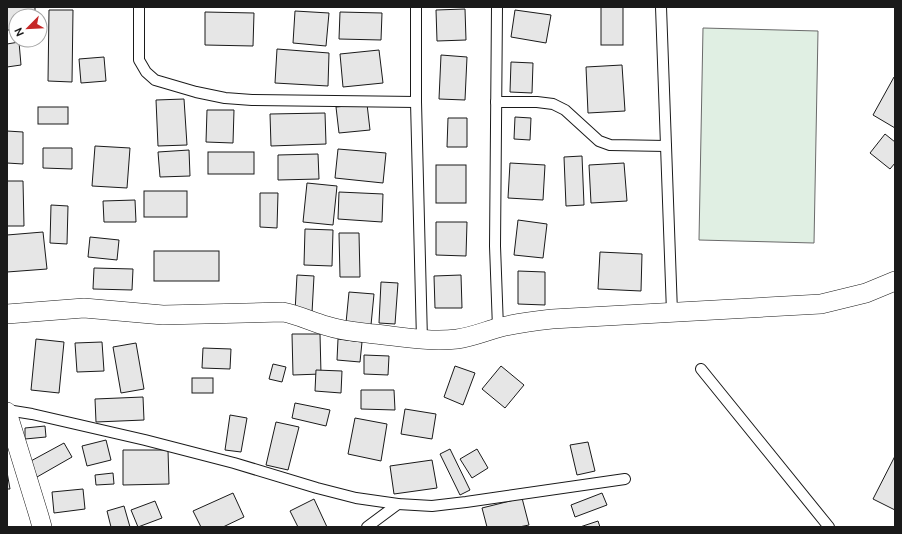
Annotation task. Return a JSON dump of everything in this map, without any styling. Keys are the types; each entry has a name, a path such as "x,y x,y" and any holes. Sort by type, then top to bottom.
{"street":[{"path":"7,314 84,308 163,315 284,312 297,314 327,326 341,329 422,340 458,339 476,336 519,322 821,304 866,293 895,281"},
{"path":"7,411 42,527"}],"lane":[{"path":"139,7 139,60 146,72 155,80 196,92 225,98 252,100 416,102"},
{"path":"416,7 416,102 422,340"},
{"path":"497,7 495,246 498,328"},
{"path":"661,7 672,312"},
{"path":"496,102 537,102 553,104 565,110 600,141 610,146 666,146"},
{"path":"701,369 829,527"},
{"path":"7,411 32,414 145,440 234,463 356,498 398,504 432,506 625,478"},
{"path":"367,527 398,504"}],"green space":[{"path":"703,28 818,31 814,243 699,240"}],"building":[{"path":"7,7 35,7 8,8 7,30"},
{"path":"601,7 623,7 623,45 601,45"},
{"path":"465,9 466,40 437,41 436,10"},
{"path":"49,10 73,10 72,82 48,81"},
{"path":"515,10 551,15 546,43 511,37"},
{"path":"295,11 329,13 326,46 293,43"},
{"path":"205,12 254,13 253,46 205,45"},
{"path":"340,12 382,13 381,40 339,39"},
{"path":"7,44 8,48 20,48 21,65 7,67"},
{"path":"277,49 329,53 328,86 275,83"},
{"path":"379,50 383,83 343,87 340,54"},
{"path":"441,55 467,57 465,100 439,99"},
{"path":"104,57 106,81 81,83 79,59"},
{"path":"511,62 533,63 532,93 510,92"},
{"path":"622,65 625,111 588,113 586,67"},
{"path":"895,77 895,128 873,115"},
{"path":"184,99 187,145 158,146 156,100"},
{"path":"367,104 370,130 339,133 336,107"},
{"path":"38,107 68,107 68,124 38,124"},
{"path":"207,110 234,110 233,143 206,142"},
{"path":"325,113 326,144 271,146 270,114"},
{"path":"515,117 531,118 530,140 514,139"},
{"path":"448,118 467,118 467,147 447,147"},
{"path":"7,131 23,132 23,164 7,163"},
{"path":"885,134 895,142 895,163 890,169 870,153"},
{"path":"95,146 130,148 127,188 92,186"},
{"path":"43,148 72,148 72,169 43,168"},
{"path":"338,149 386,153 383,183 335,178"},
{"path":"189,150 190,176 160,177 158,152"},
{"path":"208,152 254,152 254,174 208,174"},
{"path":"318,154 319,179 278,180 278,155"},
{"path":"582,156 584,205 566,206 564,157"},
{"path":"510,163 545,165 543,200 508,198"},
{"path":"624,163 627,201 591,203 589,165"},
{"path":"436,165 466,165 466,203 436,203"},
{"path":"7,181 23,181 24,226 7,226"},
{"path":"307,183 337,186 333,225 303,222"},
{"path":"144,191 187,191 187,217 144,217"},
{"path":"339,192 383,194 382,222 338,219"},
{"path":"260,193 278,193 277,228 260,227"},
{"path":"135,200 136,222 104,222 103,201"},
{"path":"51,205 68,206 67,244 50,243"},
{"path":"518,220 547,224 543,258 514,255"},
{"path":"436,222 467,222 466,256 436,255"},
{"path":"305,229 333,230 332,266 304,265"},
{"path":"43,232 47,269 7,272 7,235"},
{"path":"339,233 359,233 360,277 340,277"},
{"path":"90,237 119,240 117,260 88,257"},
{"path":"154,251 219,251 219,281 154,281"},
{"path":"600,252 642,254 641,291 598,289"},
{"path":"94,268 133,269 132,290 93,289"},
{"path":"518,271 545,272 545,305 518,304"},
{"path":"297,275 314,276 312,313 295,312"},
{"path":"461,275 462,308 435,308 434,276"},
{"path":"381,282 398,283 395,324 379,323"},
{"path":"349,292 374,294 371,325 346,323"},
{"path":"292,334 320,334 321,374 293,375"},
{"path":"36,339 64,342 59,393 31,390"},
{"path":"338,339 362,342 360,362 337,360"},
{"path":"102,342 104,371 77,372 75,343"},
{"path":"136,343 144,389 121,393 113,347"},
{"path":"203,348 231,349 230,369 202,368"},
{"path":"364,355 389,356 388,375 364,374"},
{"path":"273,364 286,367 282,382 269,379"},
{"path":"455,366 475,373 463,405 444,397"},
{"path":"501,366 524,385 505,408 482,389"},
{"path":"316,370 342,371 341,393 315,391"},
{"path":"192,378 213,378 213,393 192,393"},
{"path":"361,390 394,390 395,410 361,409"},
{"path":"143,397 144,420 96,422 95,399"},
{"path":"295,403 330,410 326,426 292,418"},
{"path":"405,409 436,414 432,439 401,434"},
{"path":"230,415 247,418 241,452 225,450"},
{"path":"355,418 387,424 381,461 348,454"},
{"path":"276,422 299,427 288,470 266,465"},
{"path":"45,426 46,437 25,439 25,428"},
{"path":"106,440 111,460 87,466 82,446"},
{"path":"588,442 595,471 577,475 570,445"},
{"path":"64,443 72,457 37,477 29,462"},
{"path":"450,449 470,490 460,495 440,454"},
{"path":"477,449 488,468 472,478 460,459"},
{"path":"123,450 168,450 169,484 123,485"},
{"path":"895,456 895,510 873,499"},
{"path":"432,460 437,488 394,494 390,466"},
{"path":"7,472 10,489 7,489"},
{"path":"113,473 114,484 96,485 95,475"},
{"path":"83,489 85,509 54,513 52,492"},
{"path":"233,493 244,517 223,527 201,527 193,511"},
{"path":"602,493 607,505 575,517 571,505"},
{"path":"522,498 529,525 519,527 487,527 482,508"},
{"path":"314,499 327,527 298,527 290,511"},
{"path":"155,501 162,518 138,527 131,510"},
{"path":"124,506 130,527 111,527 107,511"},
{"path":"598,521 600,527 580,527"}]}
